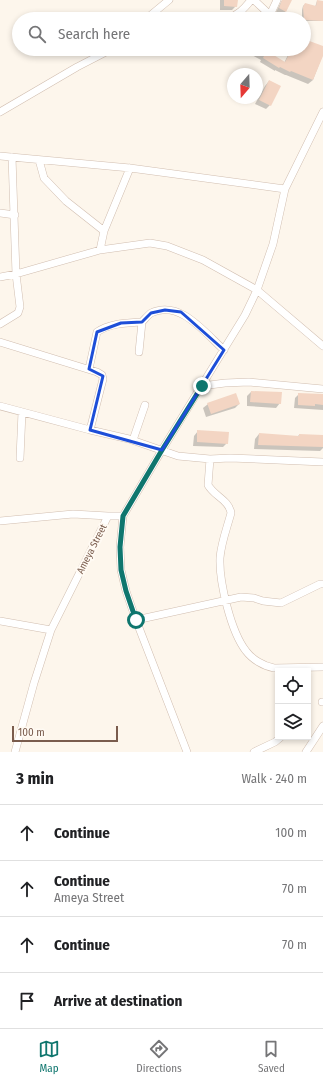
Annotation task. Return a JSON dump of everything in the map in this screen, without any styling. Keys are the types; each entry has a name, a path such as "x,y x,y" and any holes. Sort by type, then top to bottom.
{"street":[{"path":"154,12 169,0"},
{"path":"240,12 251,0"},
{"path":"254,0 267,12"},
{"path":"271,12 277,0"},
{"path":"0,112 71,70 99,56"},
{"path":"187,752 126,591 121,570 120,547 123,516 245,315 257,290 273,244 285,189 323,112"},
{"path":"0,156 130,168 285,189"},
{"path":"0,324 18,313 19,310 16,274 12,157"},
{"path":"39,160 44,178 66,202 104,231"},
{"path":"100,250 104,231 130,168"},
{"path":"0,213 15,215"},
{"path":"0,277 16,274 100,250 150,243 167,246 203,260 257,290 323,346"},
{"path":"139,352 142,322 151,313 165,310 175,310 181,312 224,350"},
{"path":"89,369 97,332 104,327 121,323 142,322"},
{"path":"0,342 89,369 102,375 103,378 90,430"},
{"path":"202,386 249,382 323,389"},
{"path":"133,440 145,405"},
{"path":"0,406 133,440 178,456 210,459 230,458 323,462"},
{"path":"20,458 22,412"},
{"path":"210,459 208,485 227,503 231,513 220,557 226,600 239,641 246,652 255,660 268,667 323,667"},
{"path":"0,521 73,514 108,516"},
{"name":"Ameya Street","path":"14,752 51,630 108,516 123,516"},
{"path":"136,620 241,597 281,603 320,584 323,584"},
{"path":"0,621 51,630"},
{"path":"306,752 323,727"},
{"path":"254,752 277,740"}],"highlighted area":[{"path":"165,310 181,312 224,350 162,450 90,430 103,376 89,369 97,332 121,323 142,322 151,313"}],"building":[{"path":"224,0 238,0 237,7 224,6"},
{"path":"282,0 292,0 286,12 279,8"},
{"path":"317,0 323,1 323,21 311,20 311,12 303,12 303,7 305,3 316,6"},
{"path":"311,42 323,46 323,56 313,80 280,67 279,68 263,58 264,56 275,56 285,62 288,56 311,56"},
{"path":"269,80 281,86 271,106 263,102 263,92"},
{"path":"251,391 282,392 281,404 250,402"},
{"path":"236,393 240,404 211,414 207,403"},
{"path":"298,393 323,394 323,405 298,405"},
{"path":"197,430 229,432 228,444 197,442"},
{"path":"259,433 299,436 299,434 323,435 323,447 258,445"}],"route":[{"path":"136,620 126,591 121,570 120,547 123,516 202,386"}]}
